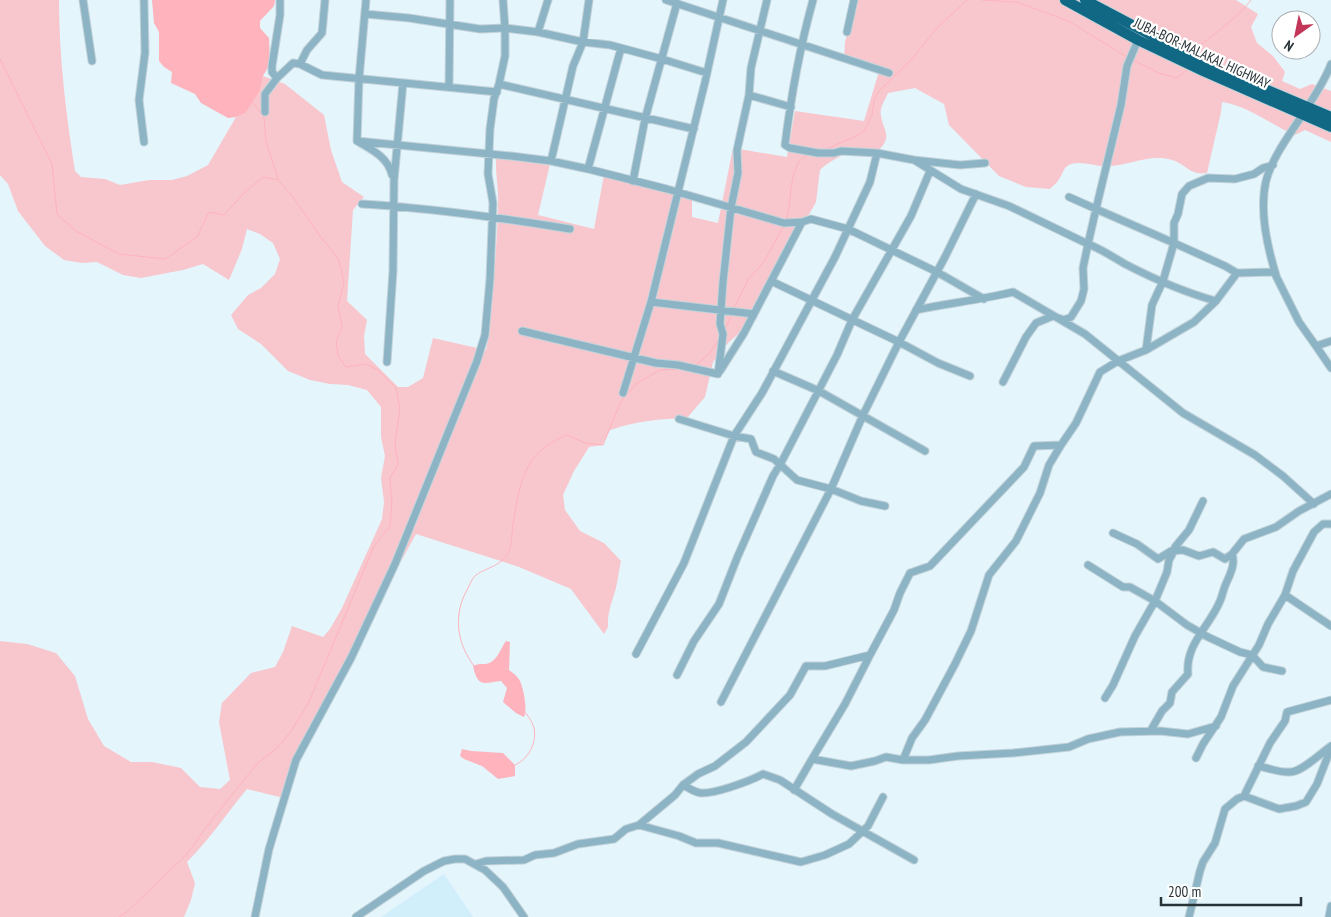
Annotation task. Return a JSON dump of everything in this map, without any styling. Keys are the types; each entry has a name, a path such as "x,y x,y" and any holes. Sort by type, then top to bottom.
{"highway":[{"name":"JUBA-BOR-MALAKAL HIGHWAY","path":"1065,0 1138,40 1203,71 1306,110 1331,117"},
{"name":"JUBA-BOR-MALAKAL HIGHWAY","path":"1084,0 1206,64 1306,110 1331,127"}],"street":[{"path":"84,0 92,61"},
{"path":"144,0 145,52 139,100 144,142"},
{"path":"277,78 272,72 272,66 280,15 280,0"},
{"path":"300,64 307,50 322,33 325,0"},
{"path":"357,141 358,78 366,0"},
{"path":"448,86 450,0"},
{"path":"255,917 269,849 296,760 351,658 395,564 477,361 485,335 493,203 488,174 490,129 494,99 505,56 506,28 503,0"},
{"path":"538,32 548,0"},
{"path":"551,162 573,66 582,42 589,0"},
{"path":"666,0 889,74"},
{"path":"623,393 651,302 694,129 723,0"},
{"path":"718,374 723,334 720,324 721,309 731,208 738,173 737,150 749,95 759,31 767,0"},
{"path":"813,0 801,44 785,145 787,147 818,153 842,151 877,153 914,160 960,164 985,163"},
{"path":"847,32 854,0"},
{"path":"633,180 645,119 677,3"},
{"path":"365,14 480,29 506,28 538,32 582,42 610,45 707,73"},
{"path":"1003,382 1026,337 1036,323 1053,316 1064,320 1072,317 1081,301 1084,289 1083,268 1088,244 1121,105 1127,66 1138,40"},
{"path":"588,169 621,48"},
{"path":"265,112 265,94 290,64 300,64 322,75 403,83 498,88 566,100 694,129"},
{"path":"1316,346 1278,284 1270,256 1264,198 1267,179 1273,165 1320,89 1331,64"},
{"path":"387,362 393,271 394,180 403,83"},
{"path":"749,95 791,107"},
{"path":"357,141 511,156 551,162 633,180 784,223 802,222 811,219 848,230 937,272 984,299"},
{"path":"357,141 375,152 389,165 394,180"},
{"path":"636,654 684,563 734,436 762,393 836,257 870,182 877,153"},
{"path":"914,160 961,190 1009,206 1103,250 1125,264 1151,276 1216,301"},
{"path":"1146,350 1152,305 1163,281 1174,243 1174,222 1178,214 1182,194 1189,186 1208,178 1235,179 1254,174 1263,168 1273,165"},
{"path":"677,675 694,641 719,604 773,476 819,391 852,320 911,216 930,171"},
{"path":"720,702 831,489 863,415 976,194"},
{"path":"1069,196 1237,273 1274,272 1300,322 1331,368"},
{"path":"362,204 515,220 570,229"},
{"path":"718,374 744,333 802,222"},
{"path":"903,760 912,738 926,720 963,648 981,603 989,575 1016,541 1040,493 1048,465 1076,423 1100,372 1118,361 1146,350 1194,322 1216,301 1237,273"},
{"path":"771,281 899,342 938,363 970,376"},
{"path":"916,310 984,299 1013,292 1085,334 1183,413 1255,455 1283,476 1314,504"},
{"path":"651,302 754,314"},
{"path":"522,331 633,358 705,370 718,374"},
{"path":"1316,346 1331,341"},
{"path":"773,371 819,391 925,451"},
{"path":"679,419 734,436 751,439 756,452 781,463 797,480 831,489 861,501 885,506"},
{"path":"794,790 845,704 894,610 910,573 930,566 1024,467 1034,446 1061,445"},
{"path":"1114,533 1137,544 1158,559 1167,552 1184,550 1199,556 1213,552 1225,559 1232,554 1244,539 1276,527 1331,494"},
{"path":"1105,698 1117,677 1135,636 1155,601 1175,547 1189,530 1203,500"},
{"path":"1196,758 1221,717 1229,695 1285,595 1293,571 1314,532 1323,524 1331,524"},
{"path":"1151,730 1162,711 1170,703 1172,692 1188,674 1187,669 1192,650 1200,632 1220,602 1224,587 1231,574 1234,559 1232,554"},
{"path":"1088,564 1123,587 1130,587 1155,601 1187,626 1240,652 1252,655 1263,667 1282,672"},
{"path":"1285,595 1331,626"},
{"path":"476,864 486,861 524,860 535,855 554,853 578,844 614,839 626,829 639,825 675,795 683,785 698,774 715,766 746,742 790,695 806,666 824,666 870,655"},
{"path":"1190,917 1203,862 1215,843 1225,809 1244,796 1270,743 1285,721 1287,712 1331,700"},
{"path":"812,759 851,766 875,761 886,756 903,760 929,760 1069,747 1088,739 1120,732 1151,730 1188,734 1216,726"},
{"path":"1258,766 1293,772 1331,747"},
{"path":"1244,796 1279,809 1306,802 1317,784 1331,747"},
{"path":"683,785 694,791 704,793 750,781 762,774 780,780 832,814 914,860"},
{"path":"639,825 679,836 696,843 718,843 801,862 825,855 849,844 868,826 883,797"},
{"path":"356,917 424,871 444,861 455,859 465,859 476,864 503,887 524,917"},
{"path":"1329,917 1331,906"}],"shaded area":[{"path":"0,0 59,0 60,43 66,107 75,171 81,177 105,179 120,185 149,180 172,180 187,176 208,165 236,117 246,113 260,91 263,76 285,84 324,115 331,150 342,182 364,197 353,210 347,301 367,320 364,336 365,354 398,387 408,387 423,378 433,338 486,350 493,290 497,223 496,156 550,164 538,215 594,229 604,175 692,193 692,217 718,223 733,148 787,157 795,111 864,121 880,68 844,60 845,42 857,0 1236,0 1258,14 1251,27 1257,43 1271,54 1271,60 1276,60 1285,72 1282,81 1300,89 1312,84 1331,91 1331,142 1305,130 1295,135 1241,107 1222,102 1207,173 1196,173 1177,162 1164,158 1107,166 1075,163 1066,167 1058,181 1050,189 1026,187 999,176 949,125 944,104 915,88 888,93 881,110 886,141 879,150 863,149 840,156 820,170 816,202 746,327 728,343 713,362 705,397 687,418 648,421 610,430 602,445 589,447 574,471 563,495 565,510 580,531 604,543 621,561 609,612 608,627 604,634 571,589 519,567 416,534 299,759 288,799 247,789 187,862 195,883 184,917 0,917 0,641 27,644 56,653 75,676 88,719 104,746 131,762 152,762 181,768 200,787 220,789 230,780 219,722 222,703 251,673 275,667 283,652 292,626 323,637 330,629 342,608 382,519 384,502 381,478 385,456 381,437 381,407 367,390 348,385 310,380 288,371 261,344 238,329 231,315 248,295 261,288 275,274 280,259 273,243 260,234 247,229 242,249 229,280 203,264 141,278 123,275 97,262 82,263 64,260 45,246 18,211 8,184 0,175"},
{"path":"152,0 275,0 274,6 260,21 260,28 269,38 270,64 263,76 260,91 246,113 228,118 201,103 195,94 171,83 172,72 159,61 159,32 154,23"},
{"path":"506,641 510,642 509,670 520,681 523,691 525,703 524,717 503,702 507,688 501,681 486,683 479,681 473,666 492,661"},
{"path":"462,749 503,753 515,765 515,776 498,779 482,766 460,756"},
{"path":"444,874 473,917 381,917"}],"waterway":[{"path":"827,149 864,131 872,115 874,100 879,91 912,59 935,30 967,0"},
{"path":"982,0 1016,2 1050,14 1070,22 1127,57"},
{"path":"1198,47 1233,19 1251,0"},
{"path":"0,59 52,164 57,214 76,231 119,254 165,259 197,237 209,212 224,215 245,192 263,177 278,180 293,197 339,260 344,283 338,306 342,326 336,342 338,356 346,367 366,364 378,370 396,388 400,408 395,444 398,464 390,478 392,503 390,526 374,546 308,704 291,731 278,747 256,765 187,854 128,911 119,917"},
{"path":"1133,60 1159,73 1177,78 1186,71"},
{"path":"253,103 264,117 266,142 278,179"},
{"path":"786,220 794,173 797,165 809,155"},
{"path":"734,308 748,280 765,260 783,227"},
{"path":"725,329 732,314"},
{"path":"696,365 710,353 719,339"},
{"path":"474,666 460,638 460,608 463,598 475,576 498,563 509,551 518,495 526,470 532,460 552,442 567,435 585,443 603,445 621,401 637,383 660,370 680,369"},
{"path":"515,765 528,755 533,745 535,734 532,722 526,713"}]}
